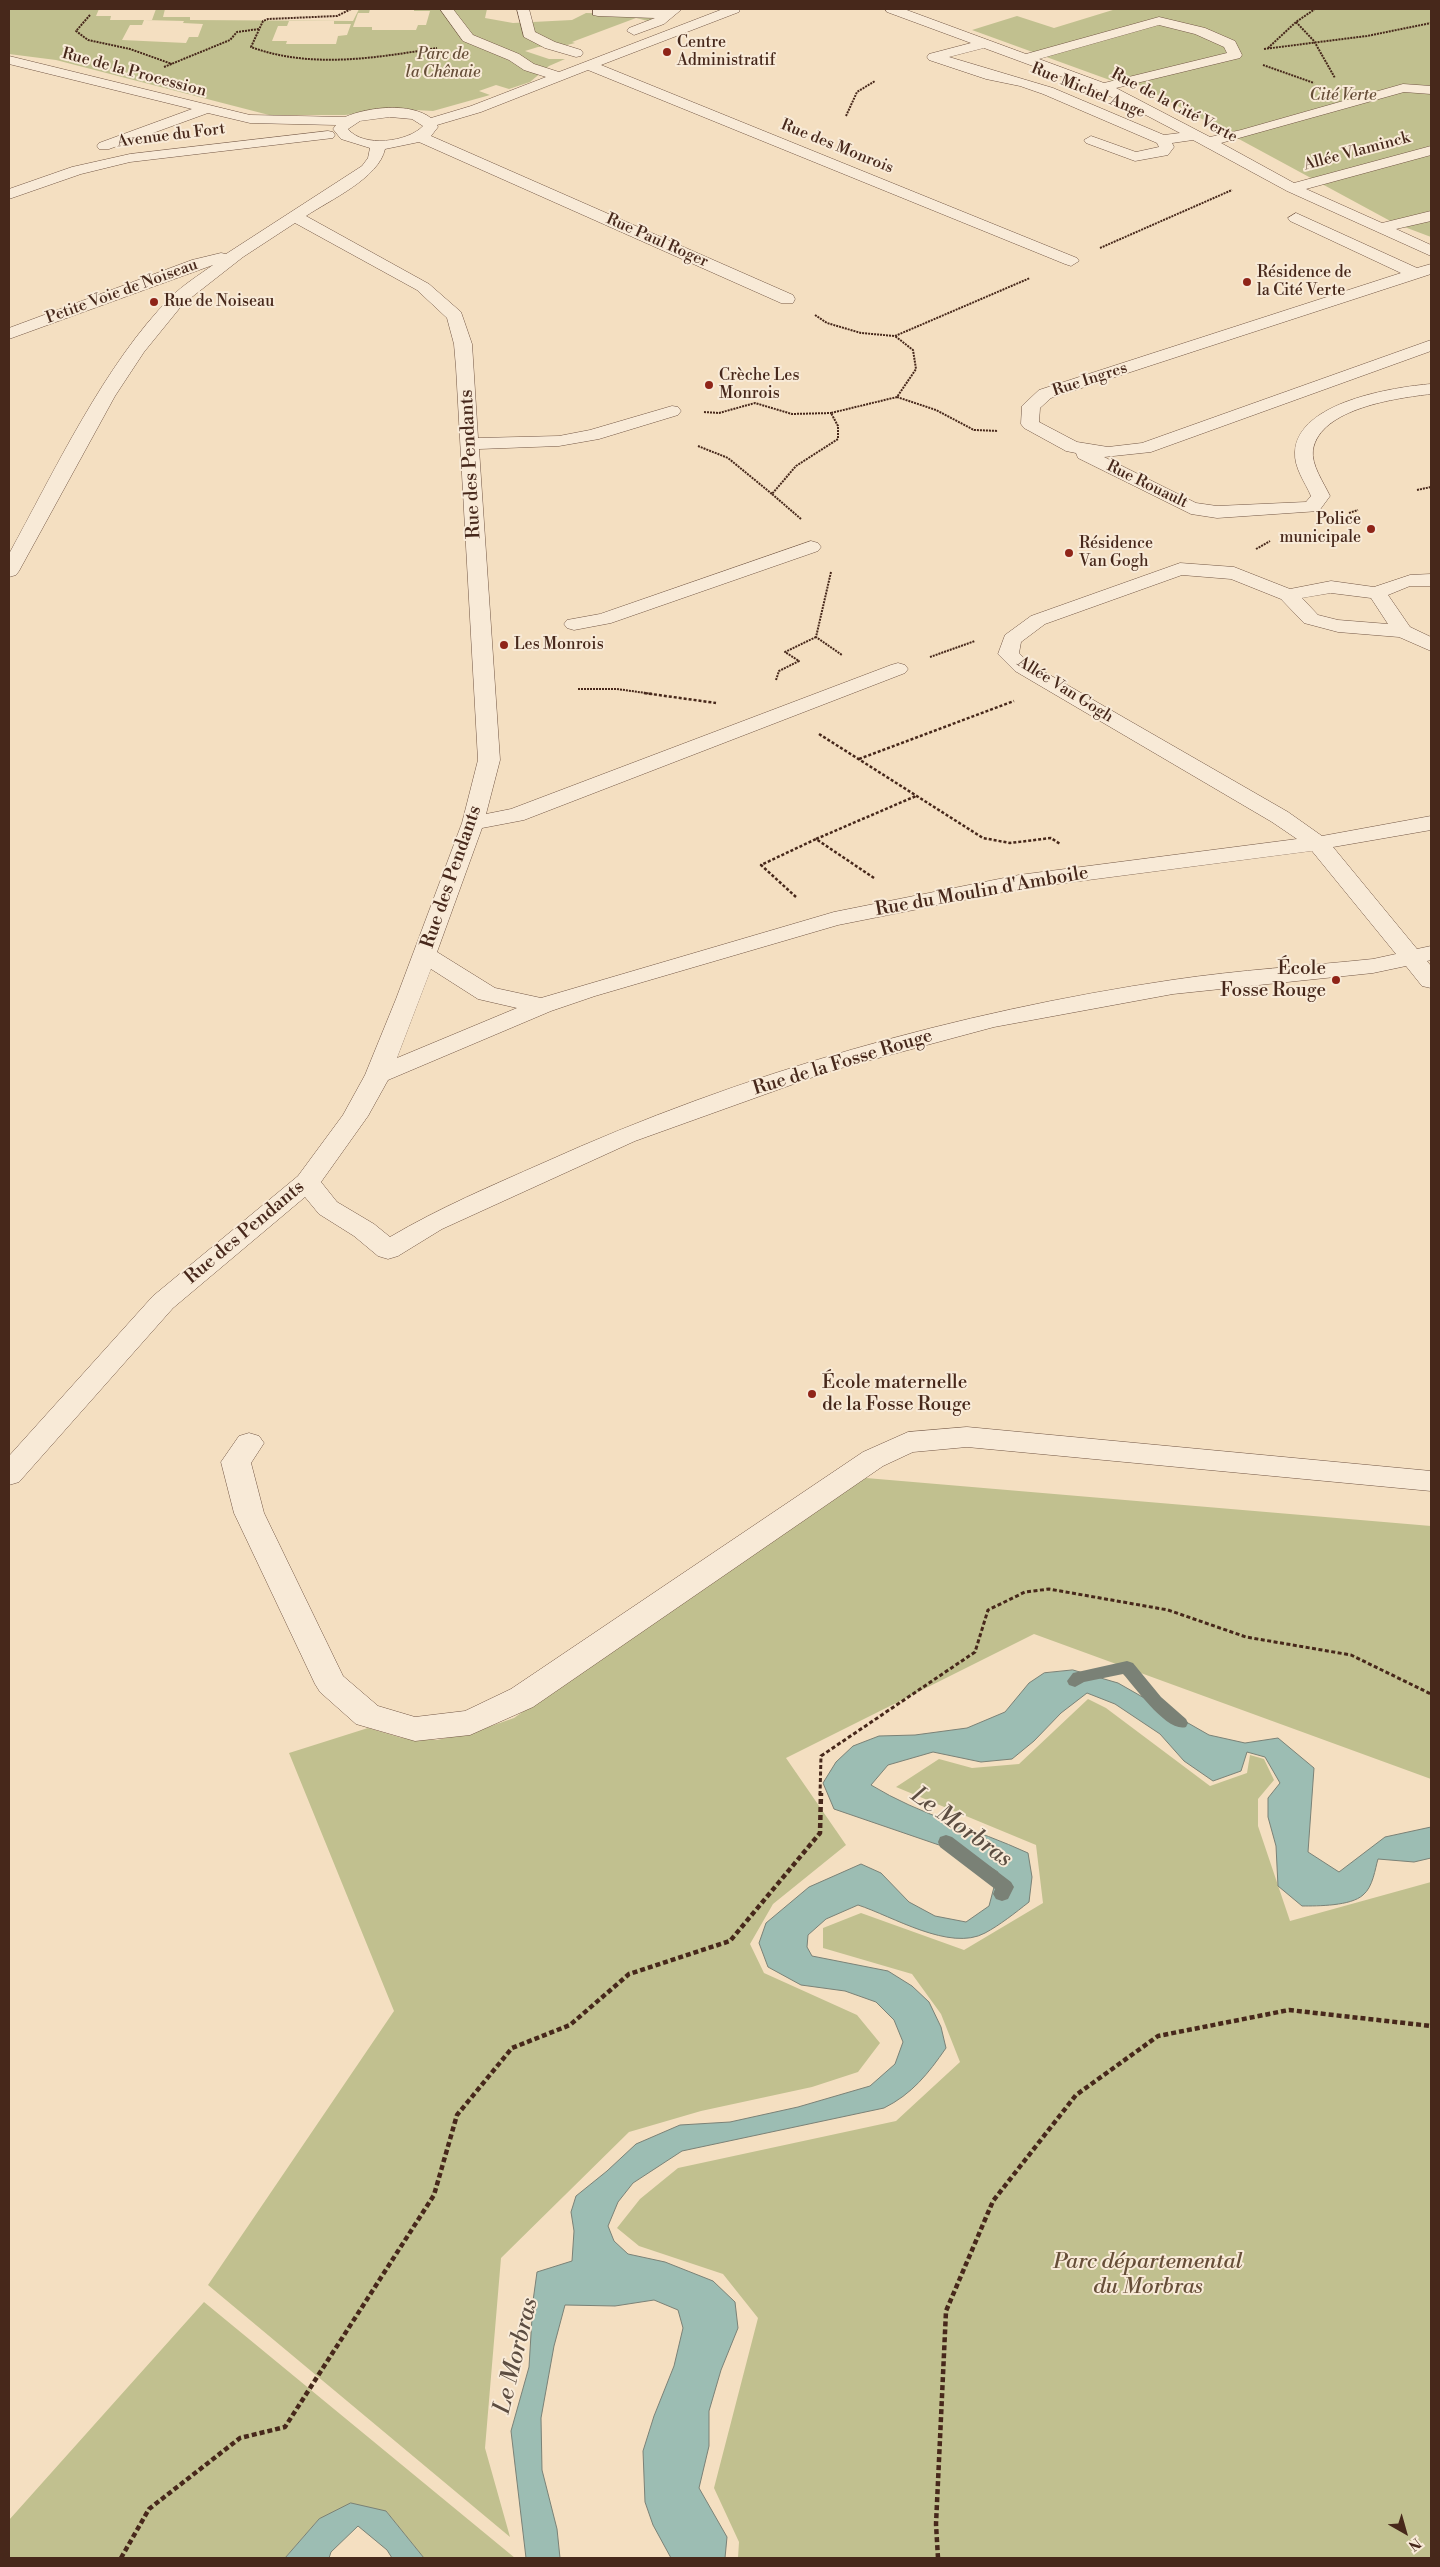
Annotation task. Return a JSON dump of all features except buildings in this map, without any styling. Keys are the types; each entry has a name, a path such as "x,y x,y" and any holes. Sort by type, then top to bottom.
{"street":[{"path":"446,9 463,34 475,42 514,57 536,70 561,77"},
{"name":"Rue des Monrois","path":"523,9 529,34 550,45 581,51 597,63 1071,261"},
{"path":"598,9 598,12 671,11"},
{"path":"429,123 431,128 421,137 402,142 378,144 354,141 344,128 384,113 412,115 429,123 476,109 734,9"},
{"name":"Rue de la Cité Verte","path":"892,9 1103,87 1292,188 1431,251"},
{"path":"622,35 659,21 671,11"},
{"path":"1026,58 1159,21 1200,31 1230,44 1235,55 1103,87"},
{"name":"Rue Michel Ange","path":"987,43 934,56 991,76 1023,82 1048,91 1162,140"},
{"name":"Rue de la Procession","path":"9,60 111,84 205,110 250,119 344,128"},
{"path":"1162,140 1244,134 1403,88 1431,90"},
{"path":"104,146 205,110"},
{"path":"250,119 255,144"},
{"name":"Avenue du Fort","path":"9,194 77,170 130,158 255,144 344,128"},
{"name":"Rue Paul Roger","path":"421,137 787,299"},
{"path":"1091,140 1135,157 1163,152 1168,147 1162,140"},
{"path":"9,571 106,396 137,349 177,300 237,254 367,169 375,159 378,144"},
{"name":"Allée Vlaminck","path":"1292,188 1431,150"},
{"name":"Rue des Pendants","path":"9,1475 163,1302 308,1182 355,1116 378,1075 425,954 473,823 489,760 463,344 455,316 423,287 365,253 294,216"},
{"path":"1380,228 1431,216"},
{"path":"1296,218 1424,272"},
{"name":"Petite Voie de Noiseau","path":"9,334 198,263 237,254"},
{"name":"Rue Ingres","path":"1030,424 1031,406 1045,394 1424,272"},
{"path":"1030,424 1072,447 1108,452 1145,448 1431,345"},
{"name":"Rue Rouault","path":"1072,447 1191,508 1217,512 1312,507 1321,496 1305,463 1304,450 1308,438 1325,420 1346,408 1377,397 1431,389"},
{"path":"470,444 559,441 593,435 672,411"},
{"path":"574,624 604,619 811,547"},
{"name":"Allée Van Gogh","path":"1403,631 1338,626 1311,619 1288,595 1234,574 1180,569 1038,620 1012,639 1008,654 1022,667 1280,816 1318,843 1422,956 1431,981"},
{"path":"1288,595 1331,587 1377,593 1390,586 1423,578 1431,580"},
{"path":"1377,593 1403,631 1431,645"},
{"path":"473,823 516,815 898,669"},
{"name":"Rue du Moulin d'Amboile","path":"378,1075 542,1006 586,990 823,922 1019,882 1318,843 1431,823"},
{"path":"425,954 487,994 542,1006"},
{"name":"Rue de la Fosse Rouge","path":"308,1182 328,1208 364,1230 388,1250 433,1223 626,1135 821,1066 992,1020 1172,987 1373,966 1422,956"},
{"path":"249,1443 236,1462 249,1513 331,1684 368,1715 415,1730 470,1723 522,1698 873,1459 908,1442 966,1436 1431,1481"}],"path":[{"path":"351,9 337,16 268,19 264,21 251,47 262,52 313,59 359,57 475,42"},
{"path":"1268,48 1296,22 1315,9"},
{"path":"90,15 76,31 88,40 130,49 172,64"},
{"path":"1296,22 1314,41 1335,76 1335,93"},
{"path":"1235,55 1314,41 1367,36 1431,23"},
{"path":"111,84 172,64 223,43 237,32 260,29"},
{"path":"1235,55 1312,82 1354,102"},
{"path":"846,116 857,92 874,81"},
{"path":"787,299 827,322 861,333 895,336 913,350 916,369 897,397"},
{"path":"672,411 719,413 755,403 792,414 831,413 897,397 942,412 966,428 984,434 1030,424"},
{"path":"772,494 796,466 838,439 838,426 831,413"},
{"path":"698,446 711,448 748,473 807,523"},
{"path":"1417,490 1431,487"},
{"path":"816,637 832,567"},
{"path":"816,637 840,654 898,669 980,639 1012,639"},
{"path":"816,637 785,652 798,661 779,671 770,700 785,713 983,838 1010,843 1051,838 1095,873"},
{"path":"859,759 1054,685"},
{"path":"578,689 617,689 725,703"},
{"path":"823,922 762,865 816,839 916,796"},
{"path":"816,839 912,903"},
{"path":"121,2558 149,2509 240,2438 285,2427 434,2195 457,2115 512,2048 570,2025 629,1974 730,1941 820,1833 821,1756 975,1652 988,1610 1025,1592 1049,1589 1168,1610 1246,1637 1351,1654 1431,1694"},
{"path":"938,2558 936,2524 946,2312 993,2201 1076,2095 1158,2036 1289,2010 1431,2026"}],"green space":[{"name":"Parc de la Chênaie","path":"9,9 99,9 96,16 111,16 110,20 144,20 152,20 156,9 165,9 163,17 190,17 190,20 353,21 359,9 370,9 369,13 358,13 353,27 372,27 372,30 416,30 418,25 426,25 430,11 414,11 414,9 487,9 485,18 513,23 572,20 586,13 658,15 648,21 636,18 572,42 575,43 563,46 538,47 525,51 549,59 565,59 549,66 530,82 509,89 496,85 479,91 490,95 433,111 398,109 345,115 269,115 56,60 9,54","holes":["144,20 184,21 183,23 203,24 198,37 189,37 186,43 122,40 130,25 142,25","289,21 334,21 334,24 351,24 347,35 338,36 336,44 286,44 287,41 272,41 278,26 287,26"]},
{"name":"Cité Verte","path":"1116,9 1431,9 1431,237 1394,223 1130,80 1118,83 972,30 1017,16 1054,28"},
{"path":"866,1478 1431,1526 1431,1779 1034,1634 786,1758 846,1845 773,1904 750,1944 764,1973 857,2015 880,2043 858,2072 812,2087 701,2111 629,2132 501,2258 485,2448 510,2537 208,2285 394,2011 289,1753 368,1728 402,1738 437,1740 474,1732 514,1718 776,1532"},
{"name":"Parc départemental du Morbras","path":"1088,1699 1106,1708 1210,1786 1247,1773 1250,1755 1264,1759 1274,1780 1258,1799 1258,1826 1290,1921 1431,1882 1431,2558 738,2558 739,2542 714,2488 758,2318 723,2274 639,2246 617,2228 640,2199 678,2168 896,2121 960,2062 941,2014 912,1974 823,1948 823,1928 861,1913 964,1950 1043,1903 1036,1845 896,1787 939,1759 972,1768 1019,1764"},
{"path":"204,2302 515,2558 424,2558 386,2511 319,2519 285,2558 9,2558 9,2520"}],"water":[{"path":"1073,1670 1118,1683 1209,1735 1245,1743 1278,1738 1314,1768 1308,1852 1339,1872 1385,1837 1431,1827 1431,1858 1414,1862 1378,1859 1369,1887 1358,1899 1334,1905 1302,1906 1278,1886 1276,1846 1268,1817 1268,1798 1280,1783 1265,1757 1247,1752 1241,1771 1213,1781 1184,1761 1160,1734 1115,1704 1087,1693 1061,1713 1034,1741 1012,1759 981,1762 933,1752 888,1765 871,1785 909,1805 1028,1853 1032,1877 1029,1902 991,1930 971,1938 938,1935 858,1905 826,1919 808,1935 807,1947 812,1956 888,1971 912,1986 929,2002 941,2027 946,2048 926,2075 911,2090 884,2108 682,2151 633,2183 618,2202 608,2226 614,2241 628,2254 665,2262 713,2281 735,2302 738,2328 721,2370 709,2411 709,2446 699,2488 727,2537 725,2558 671,2558 653,2525 645,2502 643,2451 654,2416 674,2366 683,2328 678,2310 654,2300 615,2306 565,2305 554,2346 541,2418 542,2470 557,2529 560,2558 526,2558 511,2431 529,2367 533,2301 537,2272 572,2261 574,2231 571,2212 576,2196 636,2144 680,2125 730,2122 798,2107 870,2086 895,2064 903,2042 894,2020 876,2002 845,1991 801,1985 768,1967 759,1943 766,1923 809,1887 861,1864 881,1873 909,1902 935,1916 966,1922 989,1906 998,1872 974,1857 834,1809 823,1783 836,1762 853,1746 879,1736 915,1735 967,1728 1005,1712 1029,1683 1044,1673"},
{"path":"351,2503 386,2511 424,2558 392,2558 387,2550 358,2526 331,2552 329,2558 285,2558 319,2519"}],"waterway":[{"name":"Le Morbras","path":"1075,1681 1079,1677 1127,1667 1155,1701 1180,1723"},
{"name":"Le Morbras","path":"946,1842 1005,1887 1002,1894"}],"place":[{"name":"Centre Administratif","path":"667,52"},
{"name":"Résidence de la Cité Verte","path":"1247,282"},
{"name":"Rue de Noiseau","path":"154,302"},
{"name":"Crèche Les Monrois","path":"709,385"},
{"name":"Police municipale","path":"1371,529"},
{"name":"Résidence Van Gogh","path":"1069,553"},
{"name":"Les Monrois","path":"504,645"},
{"name":"École Fosse Rouge","path":"1336,980"},
{"name":"École maternelle de la Fosse Rouge","path":"812,1394"}]}
